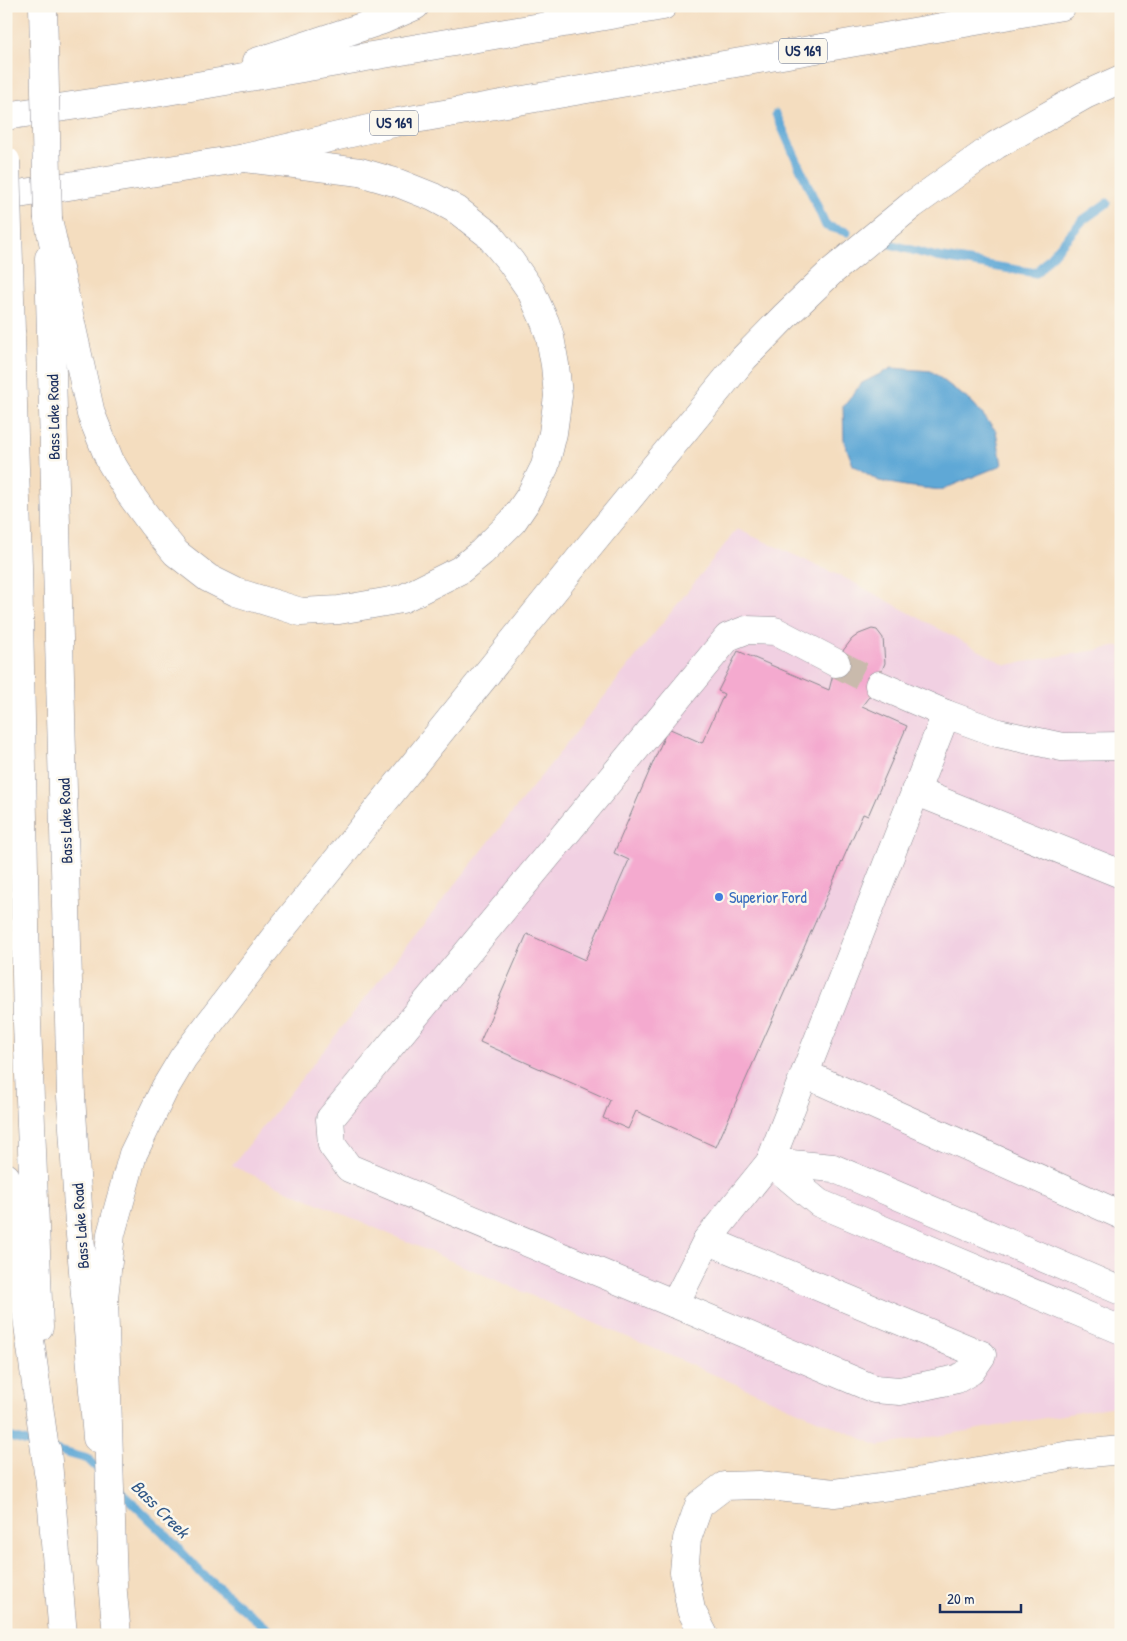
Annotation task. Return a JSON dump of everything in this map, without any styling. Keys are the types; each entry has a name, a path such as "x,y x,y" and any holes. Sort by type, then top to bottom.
{"main road":[{"path":"43,6 48,219 61,326 91,414 110,461 130,494 176,553 208,578 236,592 300,612 339,610 402,599 460,570 482,552 513,521 530,496 545,466 553,433 558,396 550,337 531,291 511,262 488,234 457,210 433,197 398,183 360,172 244,158"},
{"path":"156,93 322,42 383,20 415,6"},
{"path":"6,116 156,93 663,6"},
{"name":"US 169","path":"6,196 244,158 398,122 1062,6"},
{"path":"113,1585 104,1298 111,1234 133,1154 165,1088 183,1058 287,922 584,553 744,358 831,272 912,205 996,146 1085,95 1121,79"},
{"path":"6,161 19,586 27,1023 37,1295 48,1472"},
{"name":"Bass Lake Road","path":"61,326 57,591 71,1096 93,1393 117,1635"},
{"path":"6,363 11,332"},
{"path":"707,1240 982,1355 971,1370 957,1379 900,1391 874,1389 349,1168 332,1146 330,1119 728,637 746,630 775,631 836,664"},
{"path":"879,684 946,714 998,733 1062,747 1121,746"},
{"path":"675,1304 707,1240 770,1162 946,714"},
{"path":"915,792 1121,874"},
{"path":"805,1074 1121,1215"},
{"path":"770,1162 833,1168 1121,1291"},
{"path":"770,1162 819,1203 1121,1330"},
{"path":"6,1177 12,1200 48,1472 64,1635"},
{"path":"704,1635 691,1610 684,1572 687,1540 699,1506 724,1486 759,1486 834,1493 906,1484 1070,1455 1121,1450"}],"shaded area":[{"path":"737,529 849,580 1006,665 1121,646 1121,1405 879,1446 232,1166"}],"water":[{"path":"892,368 931,371 974,404 996,431 1002,465 941,490 879,481 853,465 844,441 843,406 862,383"}],"building":[{"name":"Superior Ford","path":"872,629 877,630 883,638 885,663 874,690 862,706 907,726 868,816 863,814 716,1147 636,1111 628,1129 603,1118 610,1100 480,1042 527,934 585,960 629,860 614,853 668,728 702,743 724,694 718,691 738,651 829,690 836,663 842,652 852,639"}],"waterway":[{"path":"776,114 826,226 847,232"},
{"path":"879,241 937,257 1036,273 1083,220 1107,203"},
{"name":"Bass Creek","path":"6,1436 88,1459 103,1474"},
{"name":"Bass Creek","path":"116,1487 162,1531 203,1575 275,1635"}],"tunnel":[{"path":"836,663 879,685"}],"place":[{"name":"Superior Ford","path":"719,897"}]}
